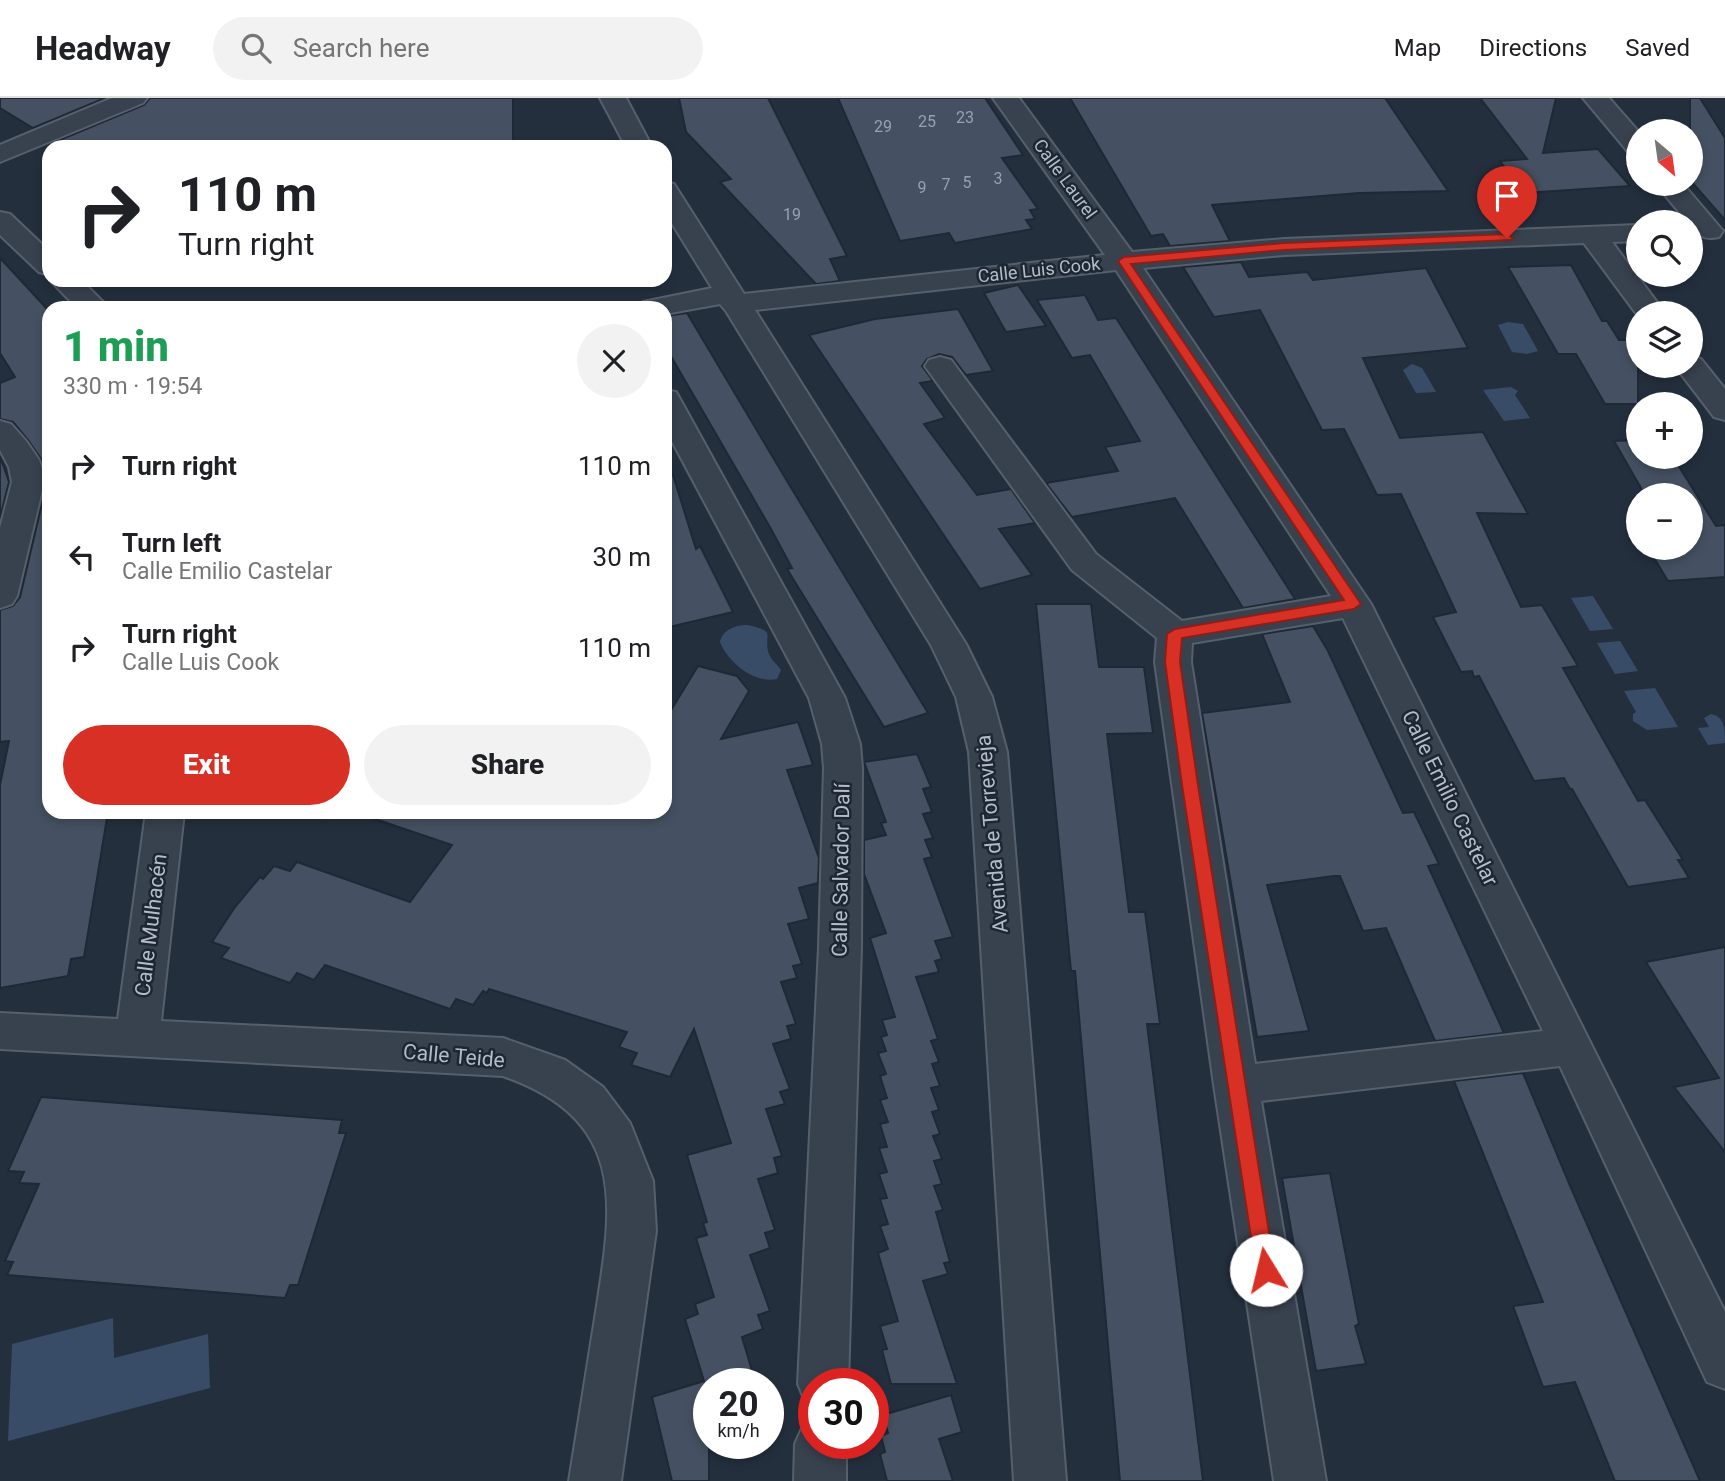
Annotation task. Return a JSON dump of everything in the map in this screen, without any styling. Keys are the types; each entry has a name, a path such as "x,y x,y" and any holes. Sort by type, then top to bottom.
{"street":[{"path":"0,154 135,98"},
{"path":"613,98 635,140"},
{"name":"Calle Laurel","path":"1006,98 1124,261"},
{"path":"1596,98 1626,134"},
{"path":"1679,196 1708,231"},
{"name":"Avenida de Torrevieja","path":"672,202 948,643 974,697 989,762 1040,1481"},
{"path":"0,220 42,259"},
{"name":"Calle Luis Cook","path":"731,299 1284,247 1626,233"},
{"path":"1591,234 1642,301"},
{"name":"Calle Emilio Castelar","path":"1124,261 1354,604 1572,1046 1725,1365"},
{"path":"72,287 86,301"},
{"path":"672,306 731,299"},
{"path":"940,366 1084,562 1175,634 1354,604"},
{"path":"1700,378 1725,410"},
{"name":"Calle Salvador Dalí","path":"672,412 827,698 841,744 843,768 840,947 824,1368"},
{"path":"0,431 16,449 28,471 28,482 0,596"},
{"path":"1175,634 1172,662 1300,1481"},
{"name":"Calle Mulhacén","path":"137,1039 164,819"},
{"name":"Calle Teide","path":"0,1031 503,1057 549,1073 587,1101 614,1137 630,1181 632,1231 595,1481"},
{"path":"1236,1085 1572,1046"},
{"path":"820,1481 821,1459"}],"water":[{"path":"1508,322 1523,324 1538,351 1527,354 1512,352 1498,325"},
{"path":"1412,364 1422,368 1436,392 1416,393 1403,370"},
{"path":"1511,387 1518,391 1515,395 1530,418 1504,421 1483,390"},
{"path":"1593,596 1613,629 1590,631 1571,598"},
{"path":"748,625 766,632 769,654 781,670 777,679 768,680 751,675 735,664 724,650 720,642 724,634 735,627"},
{"path":"1620,641 1638,671 1615,674 1597,643"},
{"path":"1655,688 1678,727 1647,730 1633,721 1633,714 1636,712 1624,691"},
{"path":"1711,714 1722,721 1725,743 1708,745 1698,728 1709,727 1704,718"},
{"path":"113,1318 114,1358 208,1334 210,1388 8,1441 12,1344"}],"building":[{"path":"0,98 105,98 33,128 0,108"},
{"path":"150,98 513,98 513,140 60,140 144,105"},
{"path":"679,98 768,98 847,256 830,259 840,281 816,284 720,182 731,179 686,132"},
{"path":"838,98 985,98 1023,155 1002,158 1038,209 1030,210 1035,219 1026,220 1032,229 955,243 949,233 900,241"},
{"path":"1070,98 1385,98 1448,191 1359,193 1212,205 1230,241 1170,246 1163,234 1151,236"},
{"path":"1480,98 1556,98 1543,153 1598,149 1626,181 1626,186 1524,193 1500,161 1527,159"},
{"path":"1690,98 1700,98 1725,138 1725,220 1703,195 1703,119 1690,119"},
{"path":"0,258 42,303 42,463 13,422 0,419 0,383 15,377 0,353"},
{"path":"1241,262 1249,277 1307,272 1313,280 1426,268 1468,348 1363,358 1400,438 1483,432 1528,514 1477,513 1521,607 1542,605 1578,666 1563,668 1638,801 1645,800 1683,860 1678,860 1689,878 1628,887 1564,778 1534,781 1479,676 1474,677 1472,671 1461,672 1433,617 1456,612 1401,494 1377,495 1344,429 1322,430 1260,310 1214,317 1183,267"},
{"path":"1571,265 1602,321 1607,321 1619,340 1626,340 1626,378 1638,378 1638,392 1626,392 1626,404 1605,404 1576,354 1558,354 1508,267"},
{"path":"1018,285 1046,326 1006,332 984,293"},
{"path":"1085,295 1098,320 1116,318 1295,599 1243,608 1175,498 1072,517 1046,483 1118,471 1105,447 1140,441 1090,355 1072,358 1037,300"},
{"path":"958,309 993,371 966,375 952,357 939,354 927,359 922,366 933,381 920,383 945,418 924,424 977,495 1011,489 1035,523 999,529 1032,575 980,589 809,335 875,319"},
{"path":"687,313 928,713 884,727 787,569 792,568 771,529 672,358 672,315"},
{"path":"1626,440 1626,462 1614,441"},
{"path":"0,456 9,482 0,518"},
{"path":"1630,469 1680,469 1689,483 1638,483"},
{"path":"672,475 696,549 700,546 733,612 672,626"},
{"path":"42,503 42,819 107,819 84,957 71,959 68,976 0,988 0,785 9,741 0,742 0,610 13,606 20,597"},
{"path":"1703,505 1716,526 1725,525 1725,577 1668,581 1655,560 1703,560"},
{"path":"1036,604 1091,604 1099,667 1144,667 1153,733 1107,734 1129,912 1145,912 1160,1024 1147,1024 1203,1481 1120,1481 1075,971 1071,971"},
{"path":"1313,626 1328,651 1403,813 1414,812 1439,864 1428,866 1504,1033 1435,1041 1386,928 1363,931 1340,876 1334,876 1267,885 1309,1031 1257,1037 1202,713 1290,702 1262,634"},
{"path":"698,666 737,676 749,691 721,739 798,722 813,765 787,770 819,858 818,883 799,888 809,919 788,924 802,964 793,966 797,978 781,982 796,1024 787,1026 791,1039 773,1044 790,1089 780,1092 785,1104 766,1109 782,1156 774,1158 778,1173 758,1179 775,1230 765,1233 770,1248 750,1255 770,1311 758,1315 763,1329 742,1337 751,1368 700,1368 685,1319 698,1314 695,1304 714,1297 696,1238 707,1235 703,1223 707,1222 687,1155 731,1143 694,1029 670,1077 631,1065 637,1053 619,1047 627,1032 489,989 487,993 483,991 473,1005 456,999 450,1009 325,965 314,980 297,973 290,983 221,958 229,948 212,942 235,907 260,877 263,879 274,866 290,871 297,862 410,902 452,845 375,819 672,819 672,709"},
{"path":"917,754 931,787 923,789 932,812 923,814 933,838 925,840 932,857 924,859 953,937 935,941 942,959 935,961 939,972 916,977 938,1039 931,1041 939,1062 932,1064 940,1086 931,1088 939,1110 932,1112 940,1134 933,1136 942,1159 934,1161 942,1184 934,1186 943,1210 936,1212 950,1262 944,1263 948,1274 923,1281 957,1384 891,1384 889,1368 882,1350 887,1349 880,1326 898,1321 878,1253 888,1249 880,1226 888,1224 880,1199 887,1198 879,1174 887,1172 879,1148 887,1147 880,1124 888,1122 880,1100 887,1098 880,1076 886,1074 878,1053 886,1051 881,1037 887,1035 882,1020 895,1017 870,938 886,933 864,874 864,840 886,835 881,823 886,822 864,762"},
{"path":"1725,947 1725,1152 1674,1087 1719,1078 1646,962"},
{"path":"1523,1073 1700,1481 1615,1481 1575,1382 1543,1387 1513,1306 1543,1302 1454,1081"},
{"path":"41,1097 342,1120 339,1133 346,1133 298,1285 290,1285 285,1298 7,1275 13,1262 5,1261 39,1184 19,1183 24,1172 8,1171"},
{"path":"1330,1173 1359,1324 1355,1326 1366,1364 1316,1371 1282,1178"},
{"path":"693,1384 693,1459 709,1459 709,1481 672,1481 652,1397"},
{"path":"951,1395 962,1432 939,1439 953,1481 887,1481 881,1459 889,1459 889,1413"}],"route":[{"path":"1266,1270 1223,1006 1172,662 1175,634 1354,604 1124,261 1284,247 1507,238"}]}
